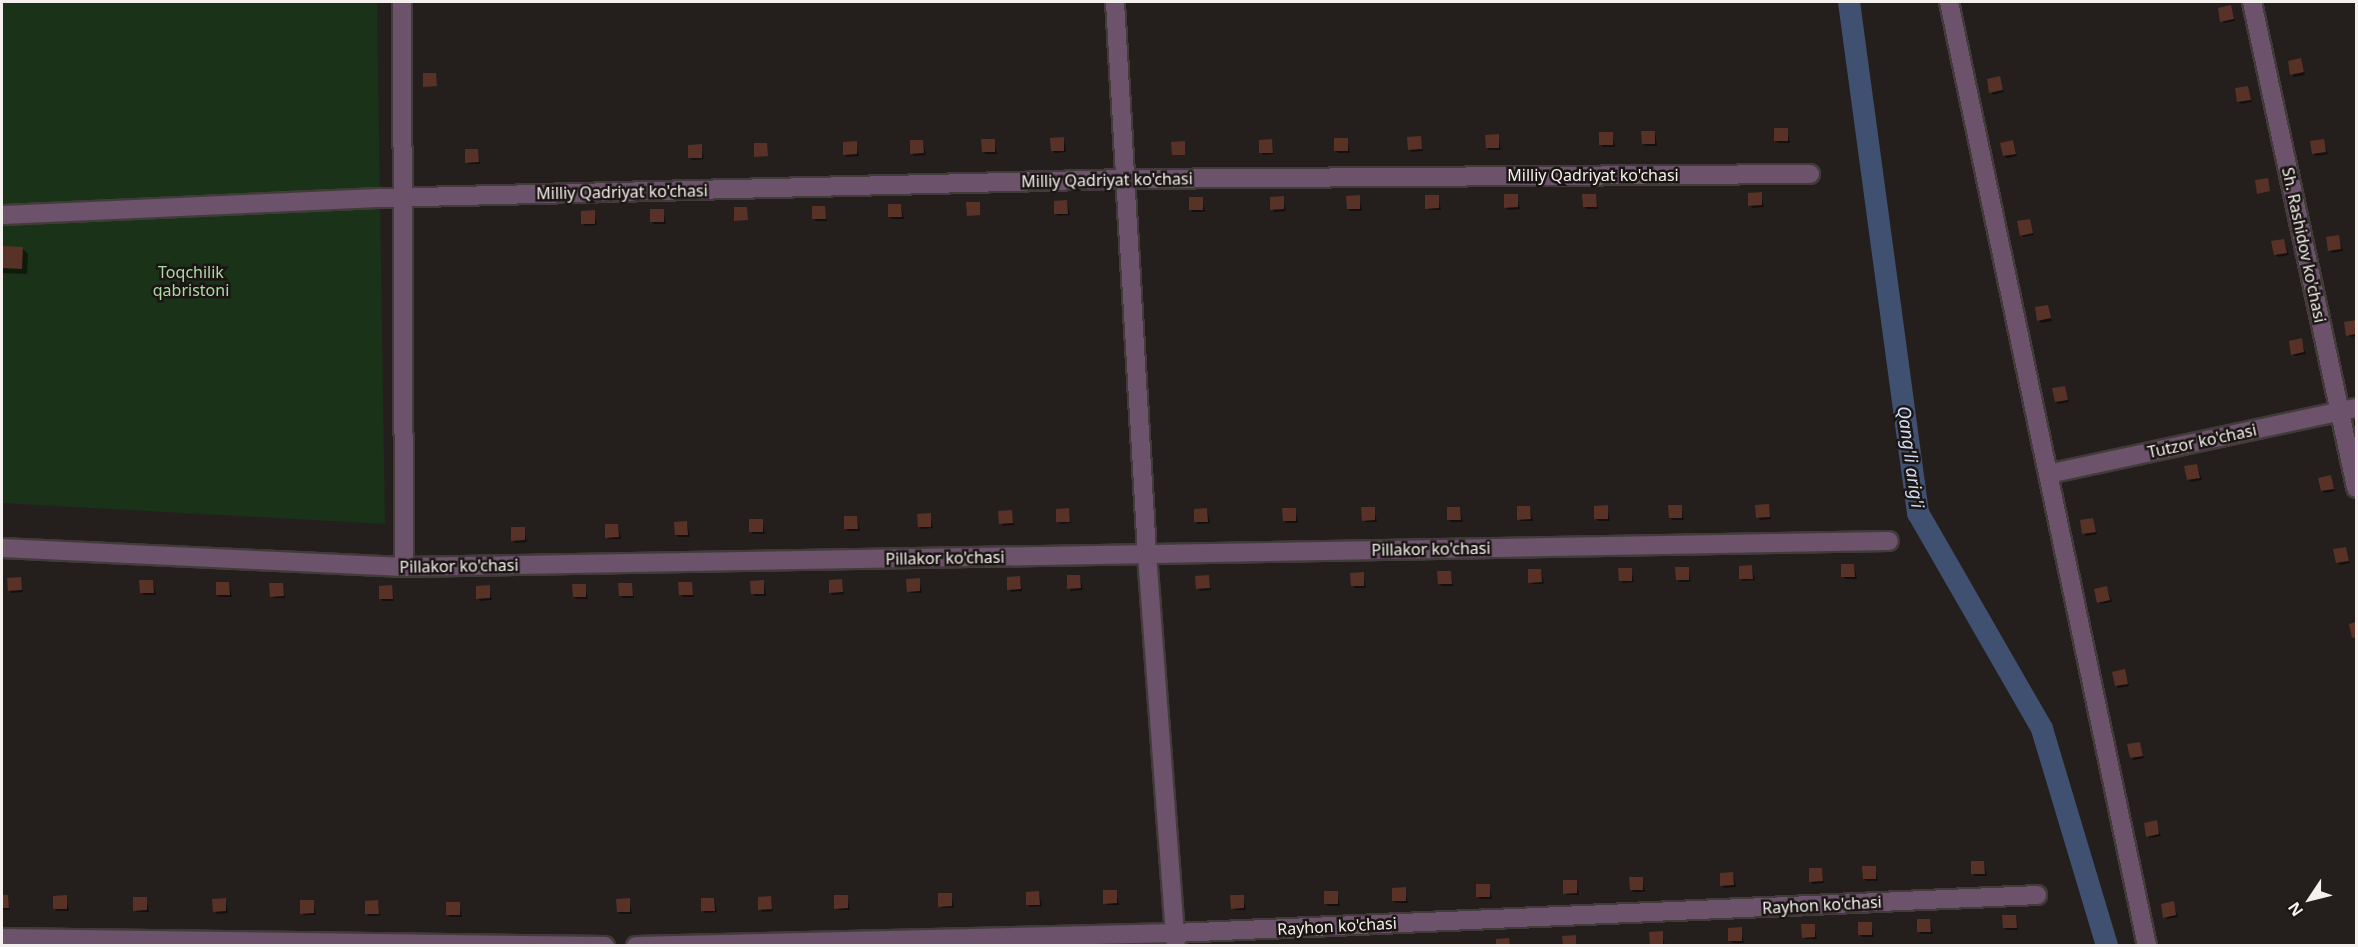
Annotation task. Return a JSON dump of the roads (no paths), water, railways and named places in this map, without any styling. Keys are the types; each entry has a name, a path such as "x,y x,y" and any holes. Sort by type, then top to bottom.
{"street":[{"path":"402,2 405,198 404,567"},
{"path":"1115,2 1147,554 1175,939"},
{"path":"1949,2 2146,945"},
{"name":"Sh. Rashidov ko'chasi","path":"2252,2 2348,410 2356,488"},
{"name":"Milliy Qadriyat ko'chasi","path":"2,215 405,198 1126,179 1810,174"},
{"name":"Tutzor ko'chasi","path":"2048,474 2348,410"},
{"name":"Pillakor ko'chasi","path":"2,548 404,567 1889,541"},
{"name":"Rayhon ko'chasi","path":"636,945 1175,939 2037,895"},
{"path":"2,938 199,943 605,945"}],"waterway":[{"name":"Qang'li arig'i","path":"1849,2 1918,513 2042,729 2107,946"}],"park label":[{"name":"Toqchilik qabristoni","path":"191,281"}]}
